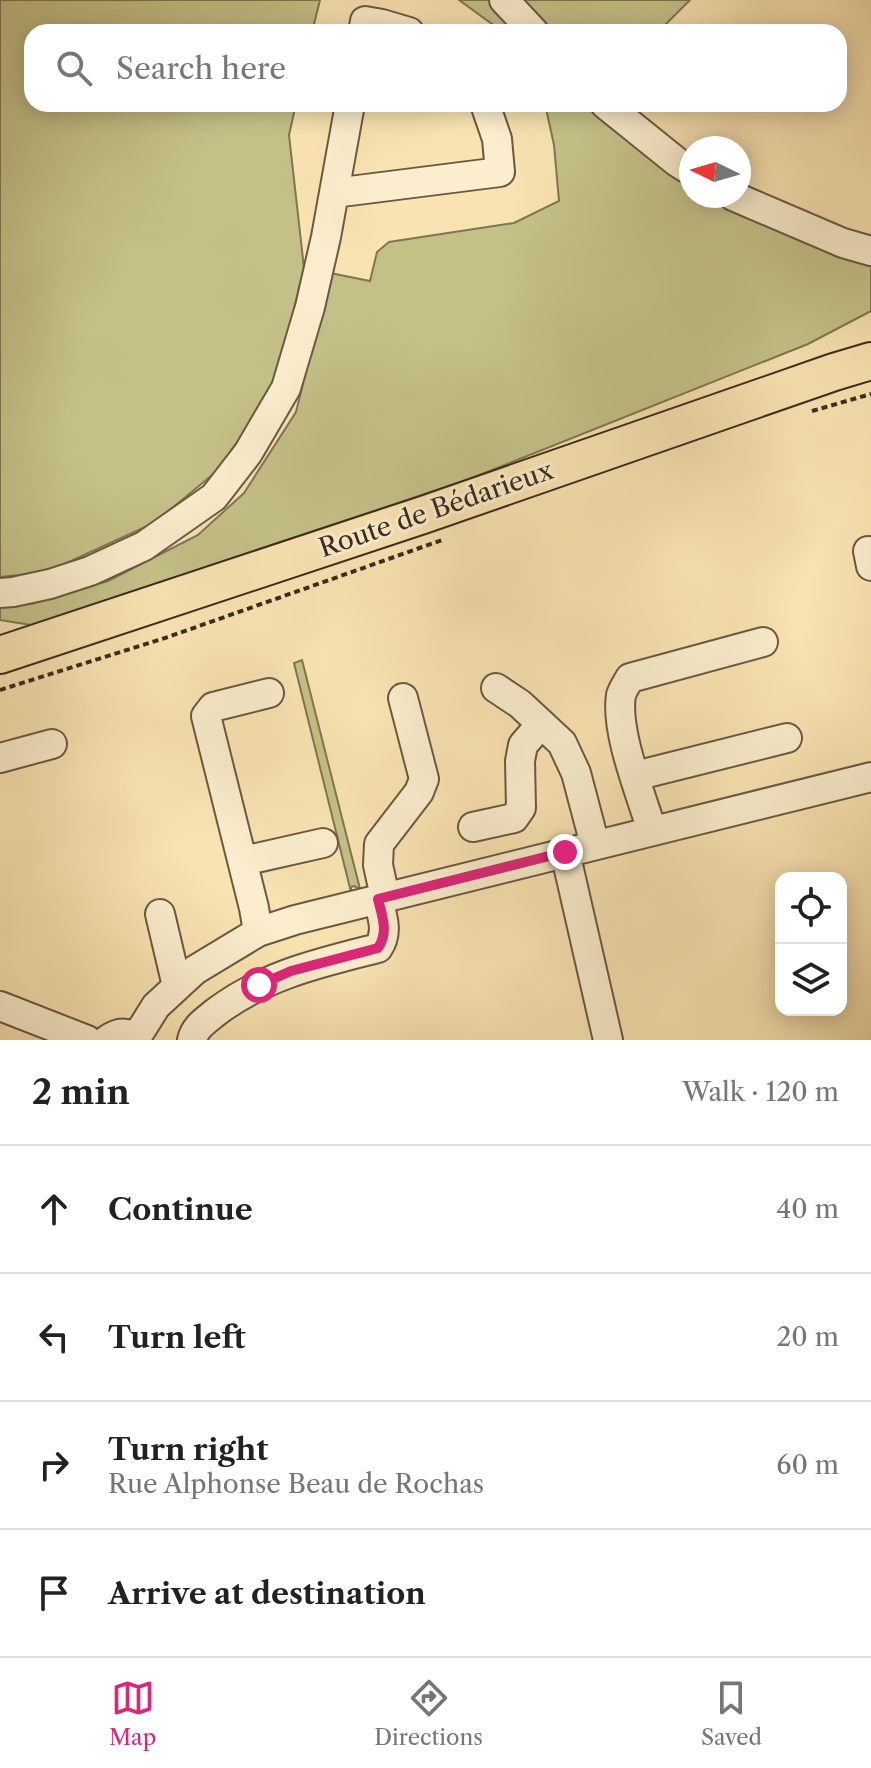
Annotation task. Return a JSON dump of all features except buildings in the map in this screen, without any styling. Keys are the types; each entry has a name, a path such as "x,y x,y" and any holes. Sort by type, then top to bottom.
{"main road":[{"name":"Route de Bédarieux","path":"0,655 423,515 871,361"}],"street":[{"path":"504,0 526,24"},
{"path":"364,24 365,21 382,24"},
{"path":"0,593 50,584 90,571 144,546 214,497 248,453 286,388 310,307 349,112"},
{"path":"334,193 500,172 497,139 488,112"},
{"path":"615,112 679,163"},
{"path":"751,204 843,243 871,251"},
{"path":"652,831 620,714 622,692 630,678 763,642"},
{"path":"496,688 520,704 562,743 576,773 595,845"},
{"path":"258,932 206,716 213,707 269,693"},
{"path":"192,1040 199,1025 259,985 291,971 378,948 385,931 378,865 379,844 419,792 424,779 403,698"},
{"path":"473,827 514,818 521,808 520,761 523,745 541,724"},
{"path":"635,776 787,738"},
{"path":"0,758 52,744"},
{"path":"107,1040 122,1033 137,1039 156,1006 195,970 258,932 382,898 871,777"},
{"path":"243,861 323,843"},
{"path":"565,852 608,1040"},
{"path":"160,914 177,986"},
{"path":"0,1006 87,1040"}],"shaded area":[{"path":"0,0 320,0 314,24 24,24 24,112 294,112 289,135 304,268 275,388 217,471 154,523 47,572 0,577"},
{"path":"459,0 491,0 511,24 492,24"},
{"path":"514,0 690,0 666,24 536,24"},
{"path":"547,112 598,112 679,174 679,208 733,208 798,240 871,265 871,311 808,344 467,480 31,625 0,620 0,604 31,604 108,581 198,535 244,493 296,412 330,273 370,281 377,252 389,242 514,223 559,201 554,145"},
{"path":"302,660 360,889 351,887 351,892 294,663"}],"route":[{"path":"259,985 291,971 378,948 385,931 378,899 565,852"}]}
